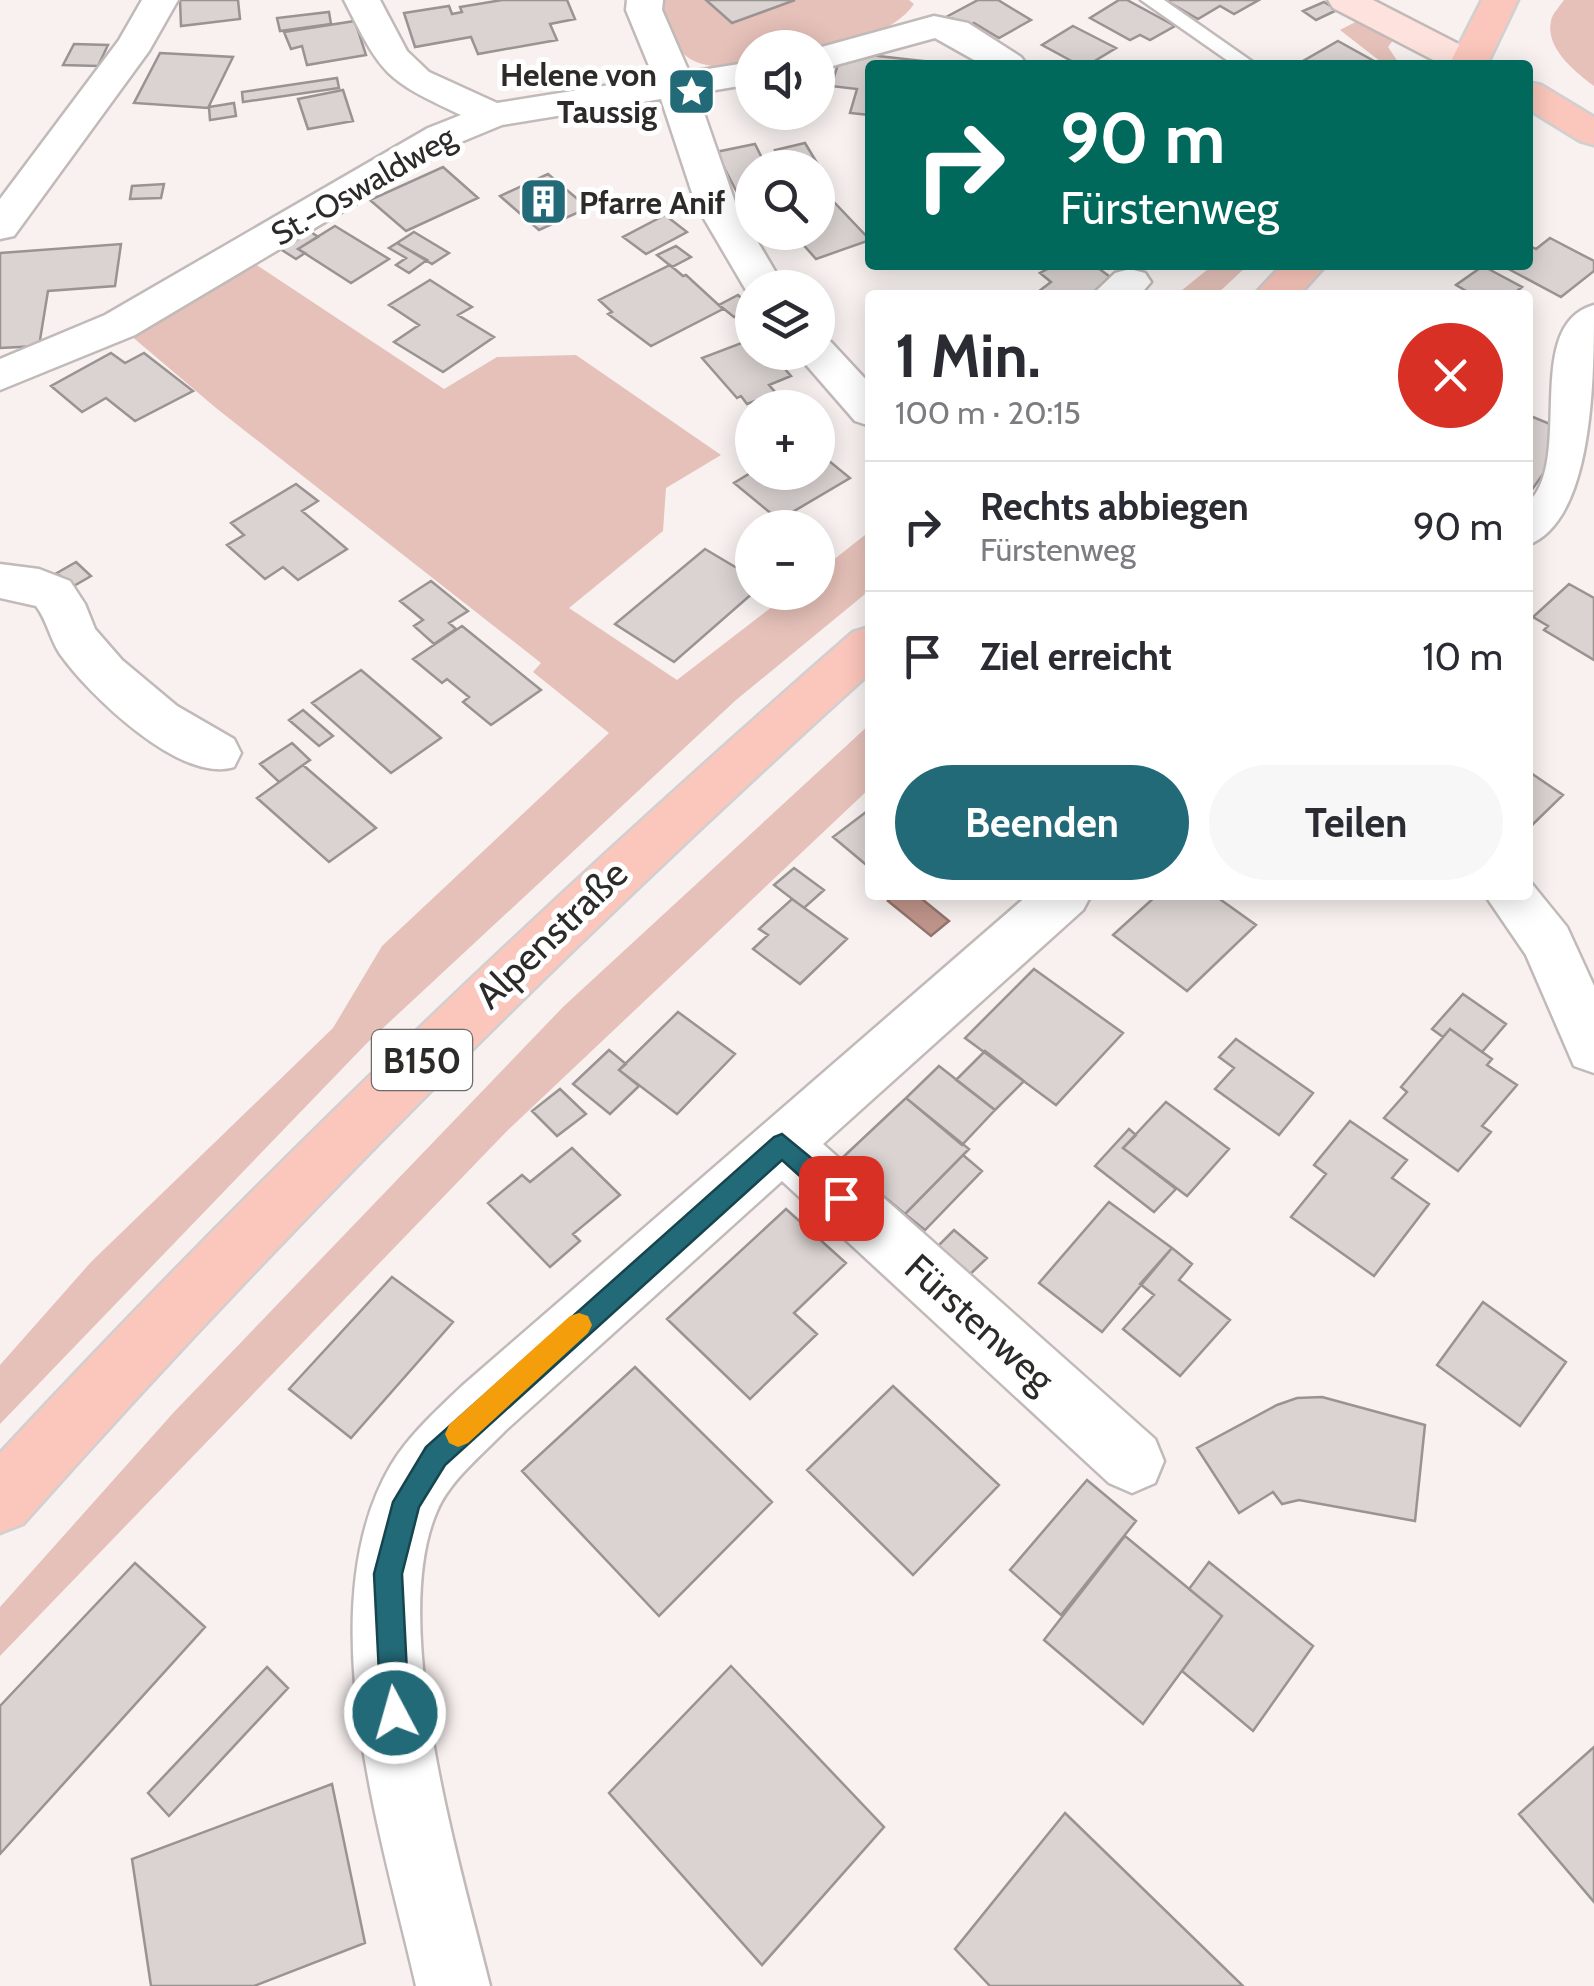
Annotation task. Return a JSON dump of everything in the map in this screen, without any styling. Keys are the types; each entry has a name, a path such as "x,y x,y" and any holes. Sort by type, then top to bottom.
{"main road":[{"path":"1471,60 1500,0"},
{"path":"1533,96 1594,133"},
{"path":"1280,290 1301,270"},
{"name":"Alpenstraße","path":"0,1501 266,1216 538,944 865,649"}],"street":[{"path":"0,228 136,43 160,0"},
{"path":"362,0 391,56 416,80 493,115"},
{"path":"644,0 644,10 676,86 716,205 754,270"},
{"path":"1346,0 1460,60"},
{"path":"835,54 934,27 955,31 1000,60"},
{"name":"St.-Oswaldweg","path":"0,376 120,325 442,136 493,115 735,76"},
{"path":"1533,524 1559,500 1573,438 1572,373 1594,319"},
{"path":"832,370 865,406"},
{"path":"0,581 41,586 58,599 75,639 96,664 183,740 216,753"},
{"path":"453,1986 400,1745 390,1681 388,1574 406,1502 436,1456 484,1408 1058,900"},
{"path":"1516,900 1548,943 1594,1049"},
{"name":"Fürstenweg","path":"782,1145 1132,1461"}],"lane":[{"path":"1150,0 1240,60"}],"shaded area":[{"path":"658,0 909,0 914,4 883,29 835,47 835,30 735,30 735,67 731,67 699,63 688,57 678,48"},
{"path":"1564,0 1594,0 1594,86 1563,58 1553,41 1552,18"},
{"path":"1363,18 1394,39 1388,47 1397,60 1379,60 1340,30"},
{"path":"252,262 444,389 497,357 576,355 721,455 666,488 663,531 569,608 677,680 768,610 835,610 835,559 865,535 865,594 736,700 368,1042 0,1424 0,1365 91,1262 333,1028 382,946 609,733 533,672 541,663 216,408 123,329"},
{"path":"1207,270 1243,270 1221,290 1182,290"},
{"path":"865,729 865,793 507,1131 0,1656 0,1607 174,1412 564,1006"},
{"path":"923,900 949,921 931,936 888,901"}],"building":[{"path":"180,0 238,0 240,19 181,26"},
{"path":"502,0 567,0 575,19 550,24 557,40 478,54 471,37 415,47 404,13 449,6 452,14 462,12 460,7"},
{"path":"706,0 795,0 732,23"},
{"path":"978,0 998,0 1031,20 999,38 974,23 967,27 948,16"},
{"path":"1119,0 1127,0 1175,26 1150,40 1140,35 1130,40 1090,18"},
{"path":"1165,0 1259,0 1234,14 1220,6 1198,19"},
{"path":"1324,2 1337,10 1316,20 1303,11"},
{"path":"329,12 331,24 280,31 277,18"},
{"path":"355,21 366,55 307,65 302,46 291,49 284,32"},
{"path":"1073,26 1116,48 1096,60 1070,60 1042,45"},
{"path":"1338,41 1372,60 1305,60"},
{"path":"74,44 108,45 98,66 63,65"},
{"path":"842,52 914,60 865,60 865,114 850,113 857,89 835,86"},
{"path":"160,53 233,57 208,108 134,103"},
{"path":"337,78 339,88 243,102 242,92"},
{"path":"343,90 353,121 308,129 298,99"},
{"path":"234,103 236,116 210,120 209,107"},
{"path":"805,143 809,150 775,150"},
{"path":"755,144 758,150 735,150 735,189 716,152"},
{"path":"443,167 478,198 406,231 370,200"},
{"name":"Pfarre Anif","path":"548,174 588,208 539,230 500,196"},
{"path":"164,184 161,198 130,199 132,186"},
{"path":"835,203 865,235 865,242 816,259 808,250 835,250"},
{"path":"665,215 687,232 646,254 623,237"},
{"path":"335,226 389,259 351,283 298,249"},
{"path":"304,227 318,237 298,249 305,253 296,259 274,245"},
{"path":"414,232 449,253 432,264 397,243"},
{"path":"1550,238 1594,261 1594,271 1561,297 1510,270 1533,270 1533,248"},
{"path":"397,243 427,260 409,273 396,265 406,258 389,248"},
{"path":"121,244 115,286 48,291 39,346 0,348 0,253"},
{"path":"676,246 691,257 672,267 657,255"},
{"path":"670,265 723,309 651,346 608,314 612,312 599,300"},
{"path":"1101,270 1113,279 1099,290 1041,290 1051,282 1040,273"},
{"path":"1477,270 1490,270 1522,287 1464,290 1456,285"},
{"path":"430,280 472,307 458,315 494,337 443,372 394,342 419,325 389,305"},
{"path":"735,297 735,316 734,317 719,305"},
{"path":"735,345 735,370 786,370 791,376 769,385 773,390 735,390 735,396 702,358"},
{"path":"111,353 125,363 144,353 193,391 135,421 106,398 82,412 51,386"},
{"path":"1533,417 1572,433 1533,488"},
{"path":"835,466 850,478 835,487"},
{"path":"296,484 318,501 302,511 347,549 298,580 283,567 265,579 227,545 244,535 231,523"},
{"path":"743,490 830,490 796,510 767,510"},
{"path":"705,549 735,567 735,609 674,662 615,624"},
{"path":"76,562 91,576 72,587 57,573"},
{"path":"431,581 468,611 449,623 456,629 434,644 414,626 423,620 400,601"},
{"path":"1569,584 1594,598 1594,660 1544,630 1548,626 1533,617"},
{"path":"462,626 541,690 491,725 463,702 469,697 447,679 442,683 413,659"},
{"path":"361,670 441,738 391,773 312,703"},
{"path":"303,710 333,736 319,746 289,720"},
{"path":"292,743 310,760 279,782 260,764"},
{"path":"303,765 376,828 329,862 257,798"},
{"path":"1533,774 1563,795 1533,824"},
{"path":"865,813 865,864 833,837"},
{"path":"794,868 824,890 804,908 774,885"},
{"path":"792,899 847,939 800,984 753,949 768,935 759,929"},
{"path":"1152,900 1221,900 1256,925 1187,991 1113,935"},
{"path":"1034,969 1123,1033 1056,1105 965,1038"},
{"path":"1463,994 1506,1024 1482,1052 1450,1029 1443,1037 1432,1029"},
{"path":"678,1012 735,1054 677,1114 619,1070"},
{"path":"1450,1029 1492,1059 1487,1065 1517,1085 1482,1126 1491,1132 1458,1171 1384,1118 1407,1092 1401,1087"},
{"path":"1236,1039 1313,1093 1279,1135 1215,1089 1234,1068 1219,1057"},
{"path":"609,1050 626,1064 619,1070 639,1086 610,1114 573,1084"},
{"path":"985,1051 1024,1081 995,1110 956,1080"},
{"path":"939,1066 995,1110 962,1145 906,1098"},
{"path":"560,1089 586,1114 557,1136 532,1111"},
{"path":"906,1098 969,1149 905,1214 840,1160"},
{"path":"1166,1102 1229,1149 1187,1196 1123,1148"},
{"path":"1350,1121 1407,1160 1392,1178 1429,1204 1374,1276 1291,1217 1326,1174 1314,1165"},
{"path":"1129,1129 1136,1135 1123,1148 1176,1189 1154,1212 1095,1166"},
{"path":"572,1148 620,1195 573,1234 580,1241 550,1267 488,1203 522,1175 530,1182"},
{"path":"963,1155 982,1171 925,1230 905,1214"},
{"path":"1109,1202 1172,1248 1102,1332 1039,1283"},
{"path":"786,1209 846,1263 794,1313 817,1334 750,1399 667,1319"},
{"path":"954,1230 987,1258 963,1281 931,1253"},
{"path":"1172,1248 1192,1264 1179,1280 1230,1320 1180,1376 1123,1329 1154,1295 1140,1284"},
{"path":"392,1277 453,1322 351,1438 289,1389"},
{"path":"1483,1302 1566,1362 1520,1426 1437,1365"},
{"path":"635,1367 772,1502 659,1616 522,1471"},
{"path":"893,1386 999,1485 913,1575 807,1470"},
{"path":"1322,1397 1425,1425 1415,1521 1299,1500 1282,1504 1273,1492 1239,1513 1197,1448 1277,1405 1297,1398"},
{"path":"1087,1480 1136,1521 1061,1615 1010,1570"},
{"path":"1125,1536 1222,1616 1143,1724 1044,1640"},
{"path":"1209,1562 1313,1646 1253,1731 1182,1671 1222,1616 1189,1589"},
{"path":"135,1563 205,1627 0,1854 0,1706"},
{"path":"731,1666 884,1827 762,1965 609,1793"},
{"path":"267,1667 288,1688 169,1816 148,1793"},
{"path":"1594,1747 1594,1902 1519,1814"},
{"path":"332,1784 365,1943 254,1986 151,1986 132,1859"},
{"path":"1065,1813 1243,1986 990,1986 955,1949"}],"slow traffic":[{"path":"458,1434 579,1325"}],"place":[{"name":"Helene von Taussig","path":"692,92"},
{"name":"Pfarre Anif","path":"544,202"}],"route":[{"path":"395,1713 390,1681 388,1574 406,1502 436,1456 484,1408 782,1145 841,1198"}]}
